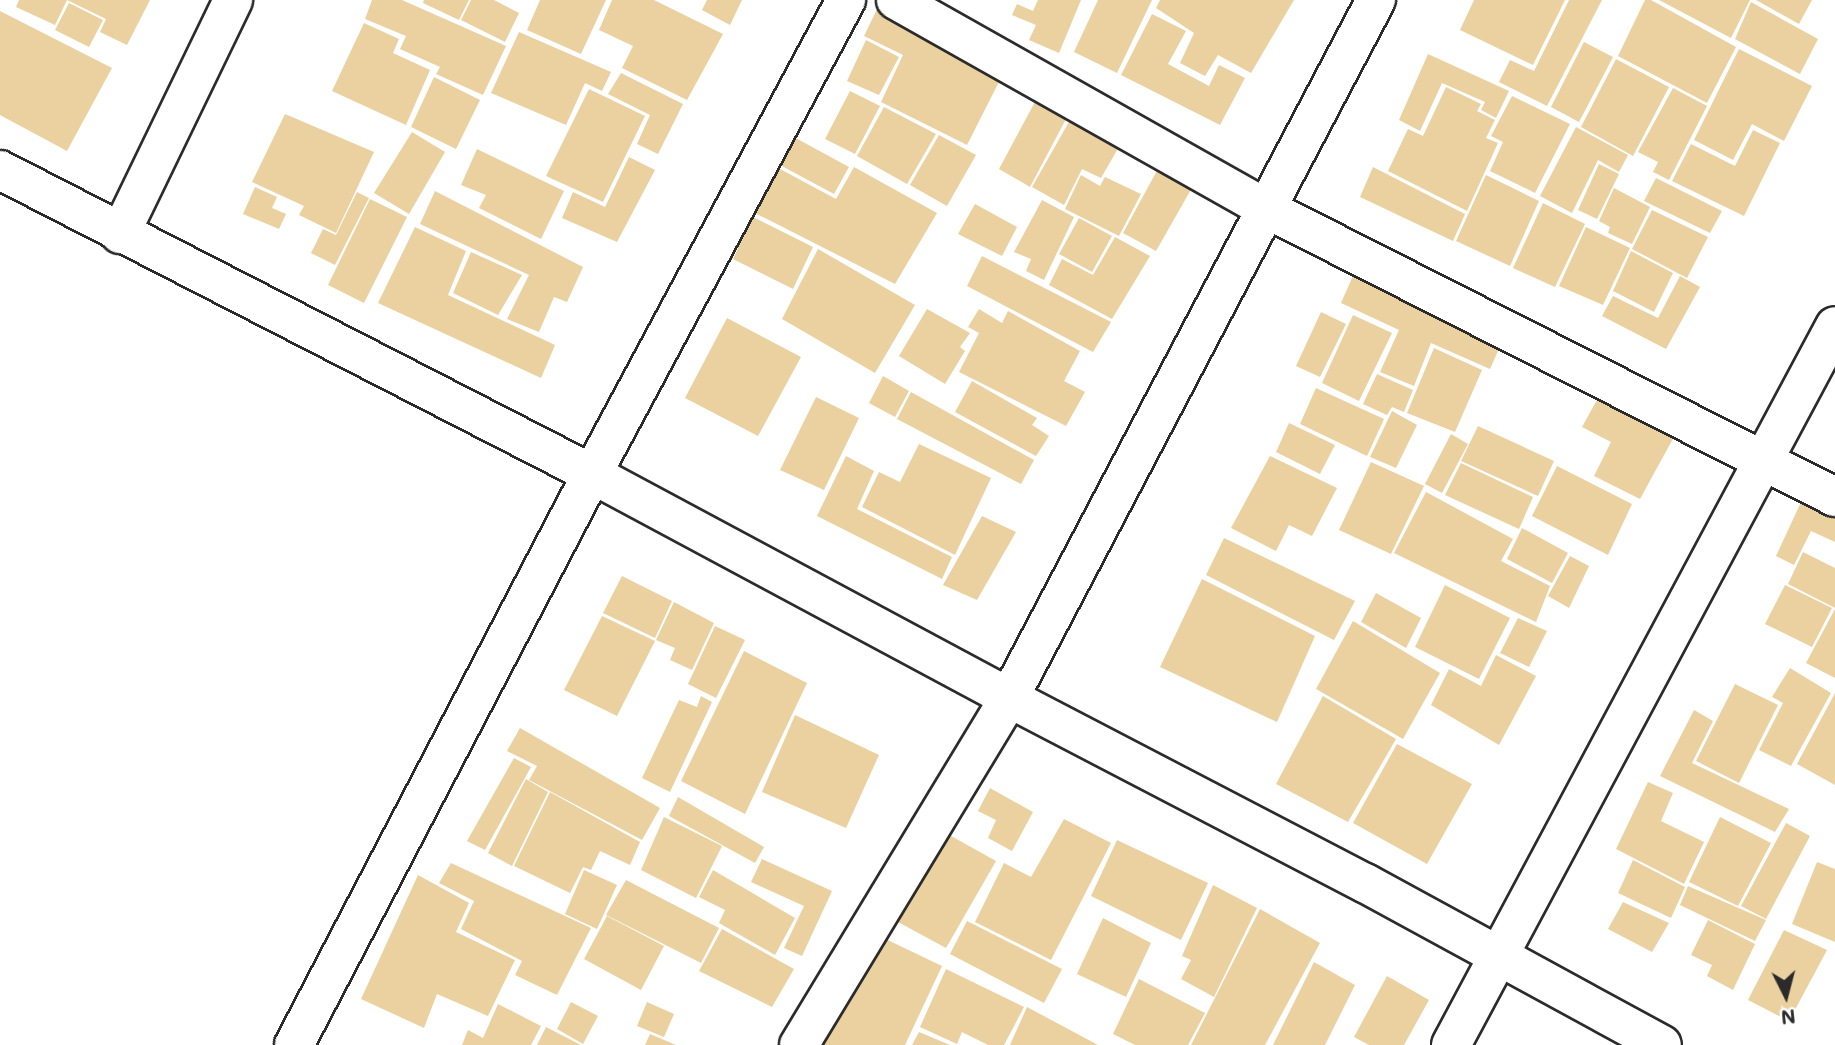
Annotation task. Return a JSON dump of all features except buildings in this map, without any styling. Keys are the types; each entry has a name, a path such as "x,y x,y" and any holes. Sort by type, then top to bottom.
{"street":[{"path":"120,234 233,0"},
{"path":"294,1045 592,474 846,0"},
{"path":"896,0 1267,209 1835,497"},
{"path":"799,1045 1009,698 1377,0"},
{"path":"0,170 120,234 592,474 1009,698 1365,883 1661,1045"},
{"path":"1451,1045 1835,326"}]}
